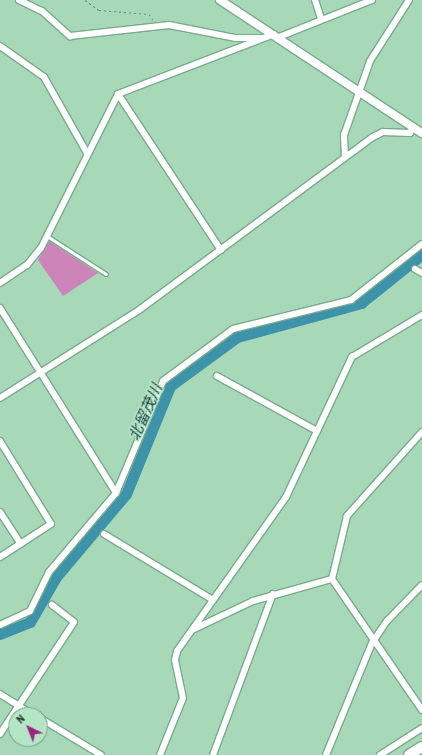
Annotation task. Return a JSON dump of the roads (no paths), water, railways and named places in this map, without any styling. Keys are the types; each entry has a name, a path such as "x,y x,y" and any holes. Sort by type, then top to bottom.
{"highway":[{"path":"409,755 422,747"}],"street":[{"path":"19,0 42,11 70,36 155,25 235,38 267,38"},
{"path":"220,0 277,35 358,92 422,133"},
{"path":"314,0 321,19"},
{"path":"0,283 27,265 47,236 87,153 118,94 372,0"},
{"path":"345,157 344,135 370,61 409,0"},
{"path":"0,46 44,77 87,153"},
{"path":"118,94 220,250"},
{"path":"0,398 139,310 345,157 383,132 404,134 413,127"},
{"path":"0,625 30,611 49,572 116,493 163,381 233,330 351,300 422,244"},
{"path":"415,269 422,273"},
{"path":"0,308 38,374 116,493"},
{"path":"160,755 183,698 175,660 177,651 286,497 352,358 422,316"},
{"path":"217,376 317,431"},
{"path":"422,432 347,516 332,579 372,643 422,710"},
{"path":"0,441 51,524 0,557"},
{"path":"0,512 20,544"},
{"path":"104,534 213,600"},
{"path":"192,629 272,594 332,579"},
{"path":"326,755 372,643 387,622 422,585"},
{"path":"214,755 272,594"},
{"path":"0,734 74,622 52,605"},
{"path":"0,694 19,706"},
{"path":"48,723 101,755"},
{"path":"380,755 422,728"}],"lane":[{"path":"47,236 106,274"}],"waterway":[{"name":"北留茂川","path":"0,634 30,622 56,577 126,494 170,386 237,337 361,303 422,254"}]}
